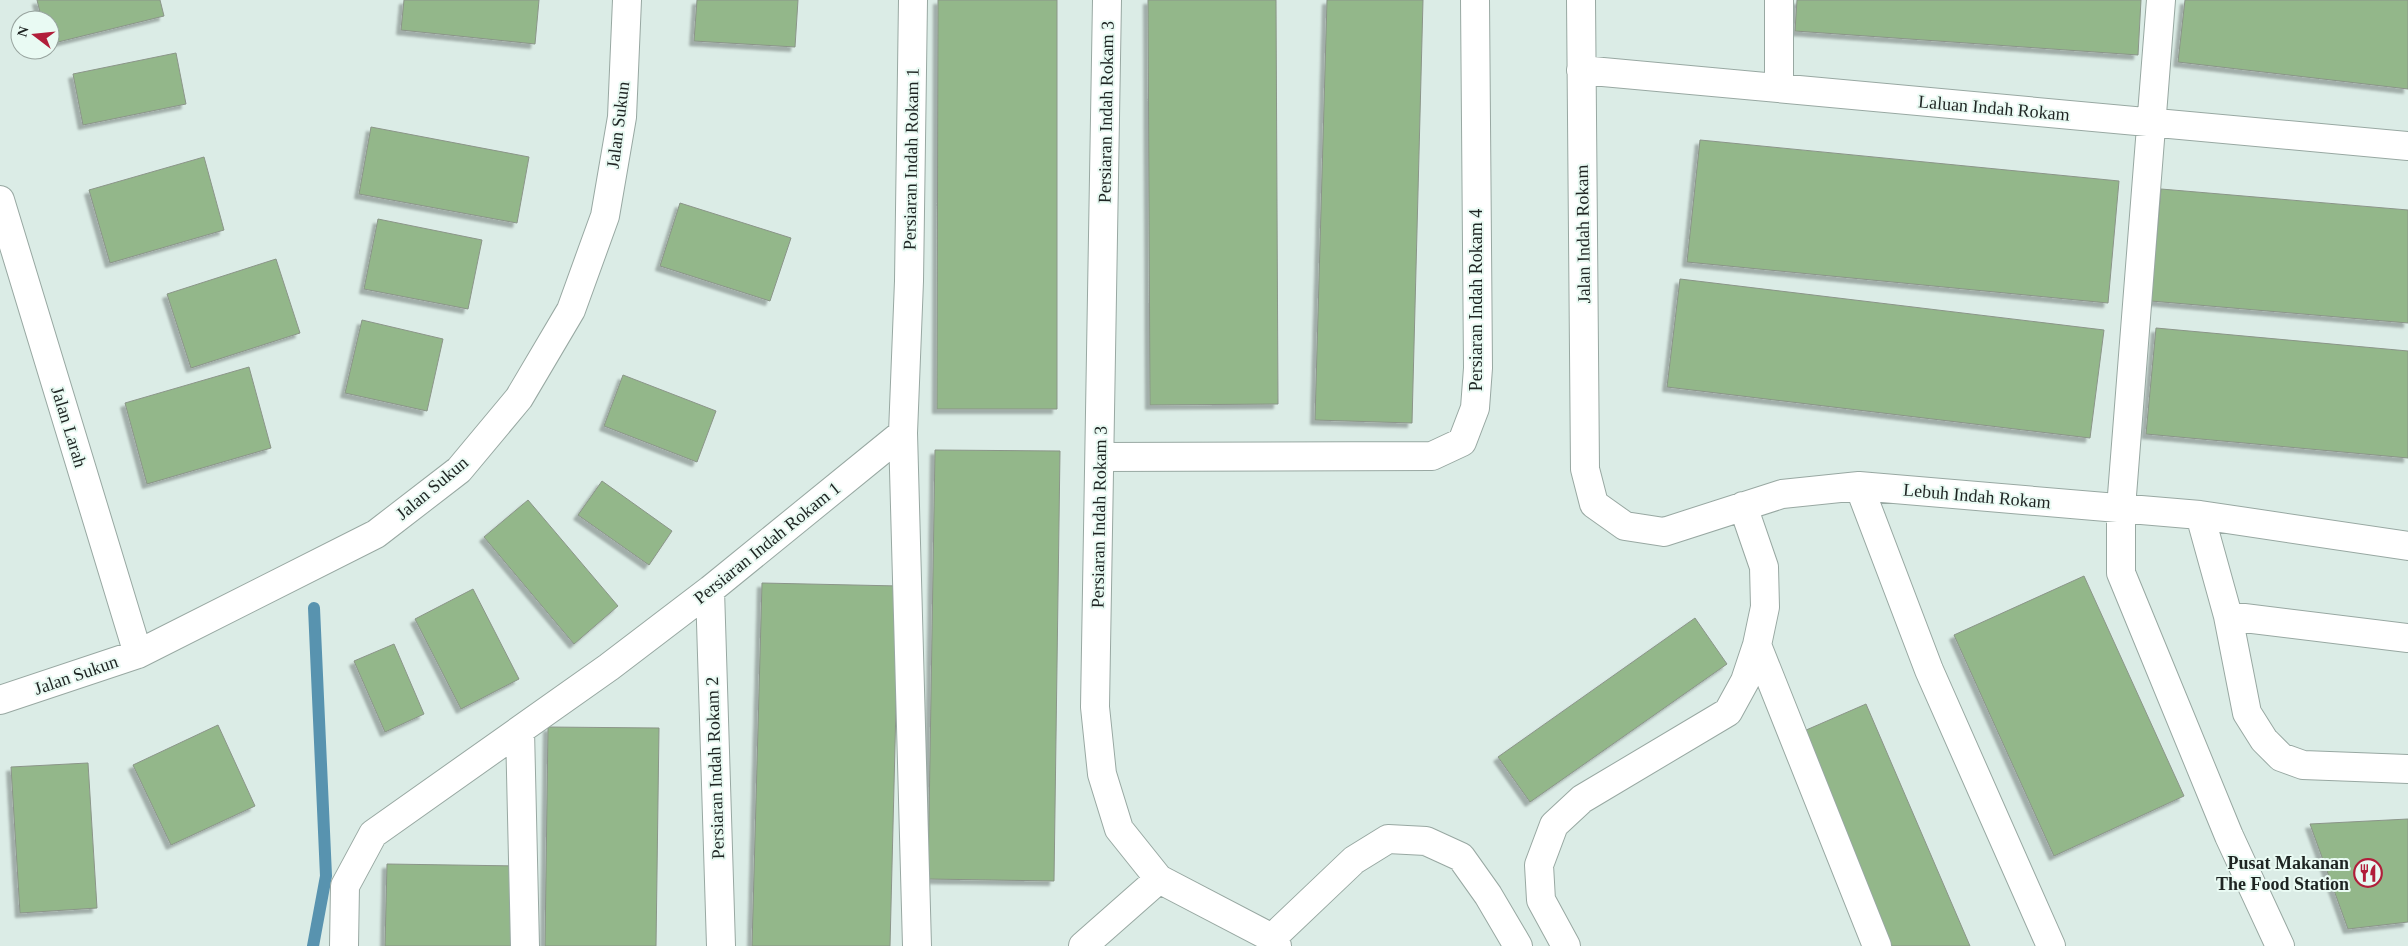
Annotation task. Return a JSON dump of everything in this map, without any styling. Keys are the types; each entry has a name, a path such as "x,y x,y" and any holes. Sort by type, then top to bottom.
{"street":[{"name":"Jalan Sukun","path":"0,700 138,654 376,534 459,470 519,398 571,310 605,216 622,117 627,0"},
{"name":"Persiaran Indah Rokam 1","path":"344,946 345,886 373,834 609,667 710,590 903,433 909,281 912,0"},
{"name":"Persiaran Indah Rokam 3","path":"1107,0 1101,457 1094,707 1102,774 1119,829 1159,880 1275,942"},
{"name":"Persiaran Indah Rokam 4","path":"1101,457 1432,456 1462,442 1476,408 1478,368 1475,0"},
{"name":"Jalan Indah Rokam","path":"1581,0 1585,469"},
{"path":"1779,0 1779,88"},
{"path":"2161,0 2121,508 2121,572 2229,836 2280,946"},
{"name":"Laluan Indah Rokam","path":"1581,70 2408,146"},
{"name":"Jalan Larah","path":"0,200 138,654"},
{"path":"903,433 917,946"},
{"name":"Lebuh Indah Rokam","path":"1585,469 1594,504 1625,526 1664,532 1782,494 1859,486 2200,515 2408,546"},
{"path":"1859,486 1929,670 2051,946"},
{"path":"1566,946 1541,900 1540,865 1554,825 1582,799 1728,712 1745,681 1757,645 1765,607 1764,567 1743,506"},
{"path":"2200,515 2228,616 2247,713 2264,740 2281,757 2303,765 2408,769"},
{"name":"Persiaran Indah Rokam 2","path":"710,590 721,946"},
{"path":"2228,616 2408,638"},
{"path":"1757,645 1877,946"},
{"path":"520,730 525,946"},
{"path":"1275,942 1354,860 1388,840 1426,841 1460,857 1488,895 1518,946"},
{"path":"1084,946 1159,880"}],"building":[{"path":"37,0 160,0 164,16 60,42 60,10 40,10"},
{"path":"404,0 539,0 535,44 401,30"},
{"path":"697,0 798,0 795,47 694,41"},
{"path":"938,0 1057,0 1057,409 937,409"},
{"path":"1148,0 1276,0 1278,404 1150,405"},
{"path":"1327,0 1423,0 1412,423 1315,420"},
{"path":"1797,0 2141,0 2138,55 1795,31"},
{"path":"2185,0 2408,0 2408,89 2178,62"},
{"path":"176,53 186,104 83,125 73,74"},
{"path":"371,127 529,157 517,223 359,194"},
{"path":"1700,140 2119,181 2108,303 1687,262"},
{"path":"204,157 224,230 110,263 89,190"},
{"path":"2161,189 2408,210 2408,323 2151,301"},
{"path":"680,203 791,238 770,301 660,266"},
{"path":"378,219 482,240 468,309 364,289"},
{"path":"276,259 300,333 191,368 167,294"},
{"path":"1680,279 2104,330 2090,438 1667,387"},
{"path":"362,320 443,339 427,411 345,393"},
{"path":"2156,328 2408,351 2408,458 2146,434"},
{"path":"249,367 271,448 147,484 125,403"},
{"path":"623,375 716,411 697,462 604,426"},
{"path":"935,450 1060,451 1054,881 928,879"},
{"path":"602,481 672,531 649,565 578,515"},
{"path":"528,500 618,606 574,644 484,537"},
{"path":"2084,576 2184,796 2054,856 1954,635"},
{"path":"762,583 899,586 890,946 752,946"},
{"path":"473,589 519,679 461,709 415,619"},
{"path":"1695,618 1727,664 1530,802 1498,757"},
{"path":"394,644 424,714 385,732 354,661"},
{"path":"1866,704 1970,946 1888,946 1797,734"},
{"path":"218,725 255,806 171,845 133,765"},
{"path":"548,727 659,728 656,946 545,946"},
{"path":"88,763 97,908 20,913 11,767"},
{"name":"Pusat Makanan The Food Station","path":"2408,819 2408,922 2348,929 2310,824"},
{"path":"387,864 519,866 517,946 385,946"}],"waterway":[{"path":"313,946 326,876 314,608"}],"place":[{"name":"Pusat Makanan The Food Station","path":"2368,873"}]}
